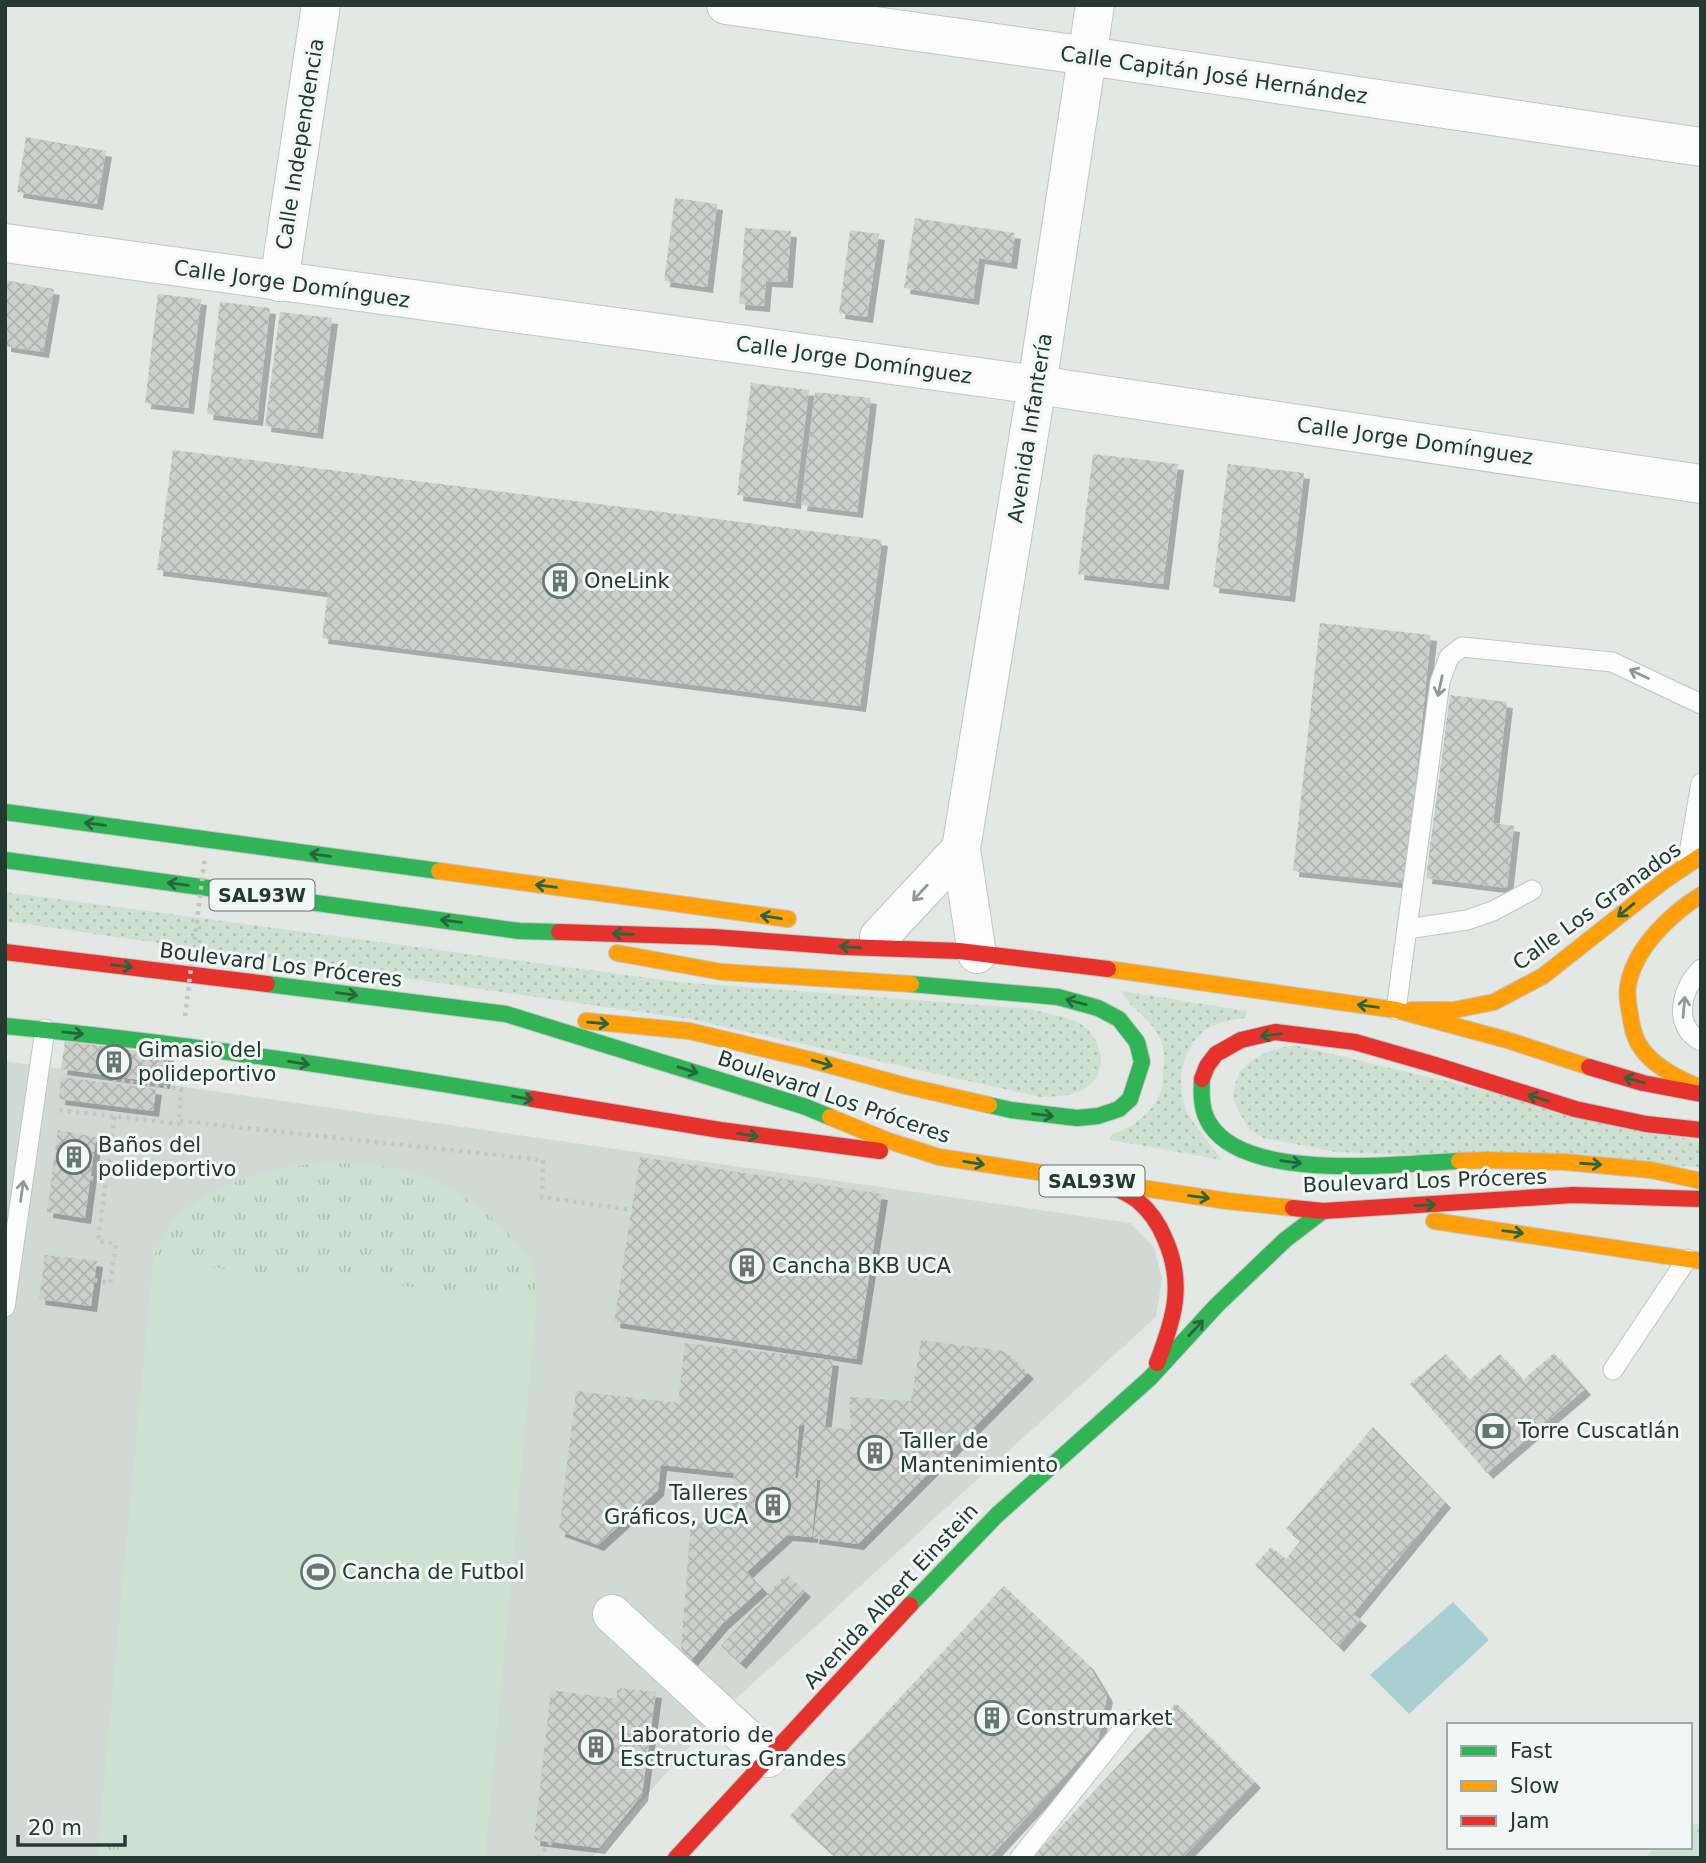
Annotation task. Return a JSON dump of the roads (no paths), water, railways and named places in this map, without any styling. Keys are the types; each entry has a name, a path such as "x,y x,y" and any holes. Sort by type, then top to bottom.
{"main road":[{"path":"5,812 802,922"},
{"name":"SAL93W","path":"5,860 519,931 713,937 968,953 1068,963 1396,1010 1507,1040 1643,1083 1701,1094"},
{"name":"Calle Los Granados","path":"1396,1010 1454,1010 1494,1002 1543,976 1694,860"},
{"path":"1701,895 1658,928 1628,981 1628,1003 1633,1032 1640,1047 1675,1078 1701,1088"},
{"path":"506,1014 689,1031 1011,1110 1077,1118 1098,1116 1119,1109 1130,1100 1142,1062 1137,1042 1119,1019 1098,1007 1058,997 886,982 722,972 611,952 519,931"},
{"path":"866,934 968,953"},
{"name":"Boulevard Los Próceres","path":"5,951 506,1014 806,1107 886,1140 939,1157 1103,1183 1323,1211 1573,1195 1701,1199"},
{"path":"5,1026 208,1049 793,1142 939,1157"},
{"path":"1701,1130 1646,1124 1575,1109 1355,1042 1275,1032 1241,1040 1216,1054 1202,1079 1202,1103 1211,1126 1227,1142 1244,1151 1277,1160 1337,1166 1487,1160 1565,1162 1651,1170 1701,1181"},
{"name":"Avenida Albert Einstein","path":"1103,1183 1135,1198 1152,1215 1167,1241 1174,1267 1177,1300 1168,1337 1150,1378"},
{"path":"1323,1211 1433,1221 1694,1260"},
{"name":"Avenida Albert Einstein","path":"676,1858 881,1635 997,1515 1150,1378 1285,1240 1323,1211"}],"street":[{"name":"Calle Independencia","path":"279,282 321,5"},
{"name":"Calle Capitán José Hernández","path":"726,5 1701,146"},
{"name":"Avenida Infantería","path":"968,953 961,849 1037,385 1095,5"},
{"name":"Calle Jorge Domínguez","path":"5,243 1037,385 1701,484"},
{"path":"866,934 961,849"},
{"path":"611,1614 768,1758"}],"lane":[{"path":"1396,1010 1440,682 1448,657 1462,647 1612,662 1701,704"},
{"path":"1694,860 1701,783"},
{"path":"1669,917 1679,902 1701,883"},
{"path":"1407,929 1467,920 1493,911 1532,890"},
{"path":"1701,969 1682,1000 1683,1021 1693,1037 1701,1041"},
{"path":"5,1307 45,1029"},
{"path":"1613,1370 1694,1260"},
{"path":"1020,1858 1130,1720"}],"water":[{"path":"1453,1602 1489,1640 1409,1714 1370,1675"}],"place":[{"name":"OneLink","path":"560,581"},
{"name":"Gimasio del polideportivo","path":"114,1062"},
{"name":"Baños del polideportivo","path":"74,1157"},
{"name":"Cancha BKB UCA","path":"747,1266"},
{"name":"Torre Cuscatlán","path":"1493,1431"},
{"name":"Taller de Mantenimiento","path":"875,1453"},
{"name":"Talleres Gráficos, UCA","path":"773,1505"},
{"name":"Cancha de Futbol","path":"318,1572"},
{"name":"Construmarket","path":"992,1718"},
{"name":"Laboratorio de Esctructuras Grandes","path":"596,1747"}]}
